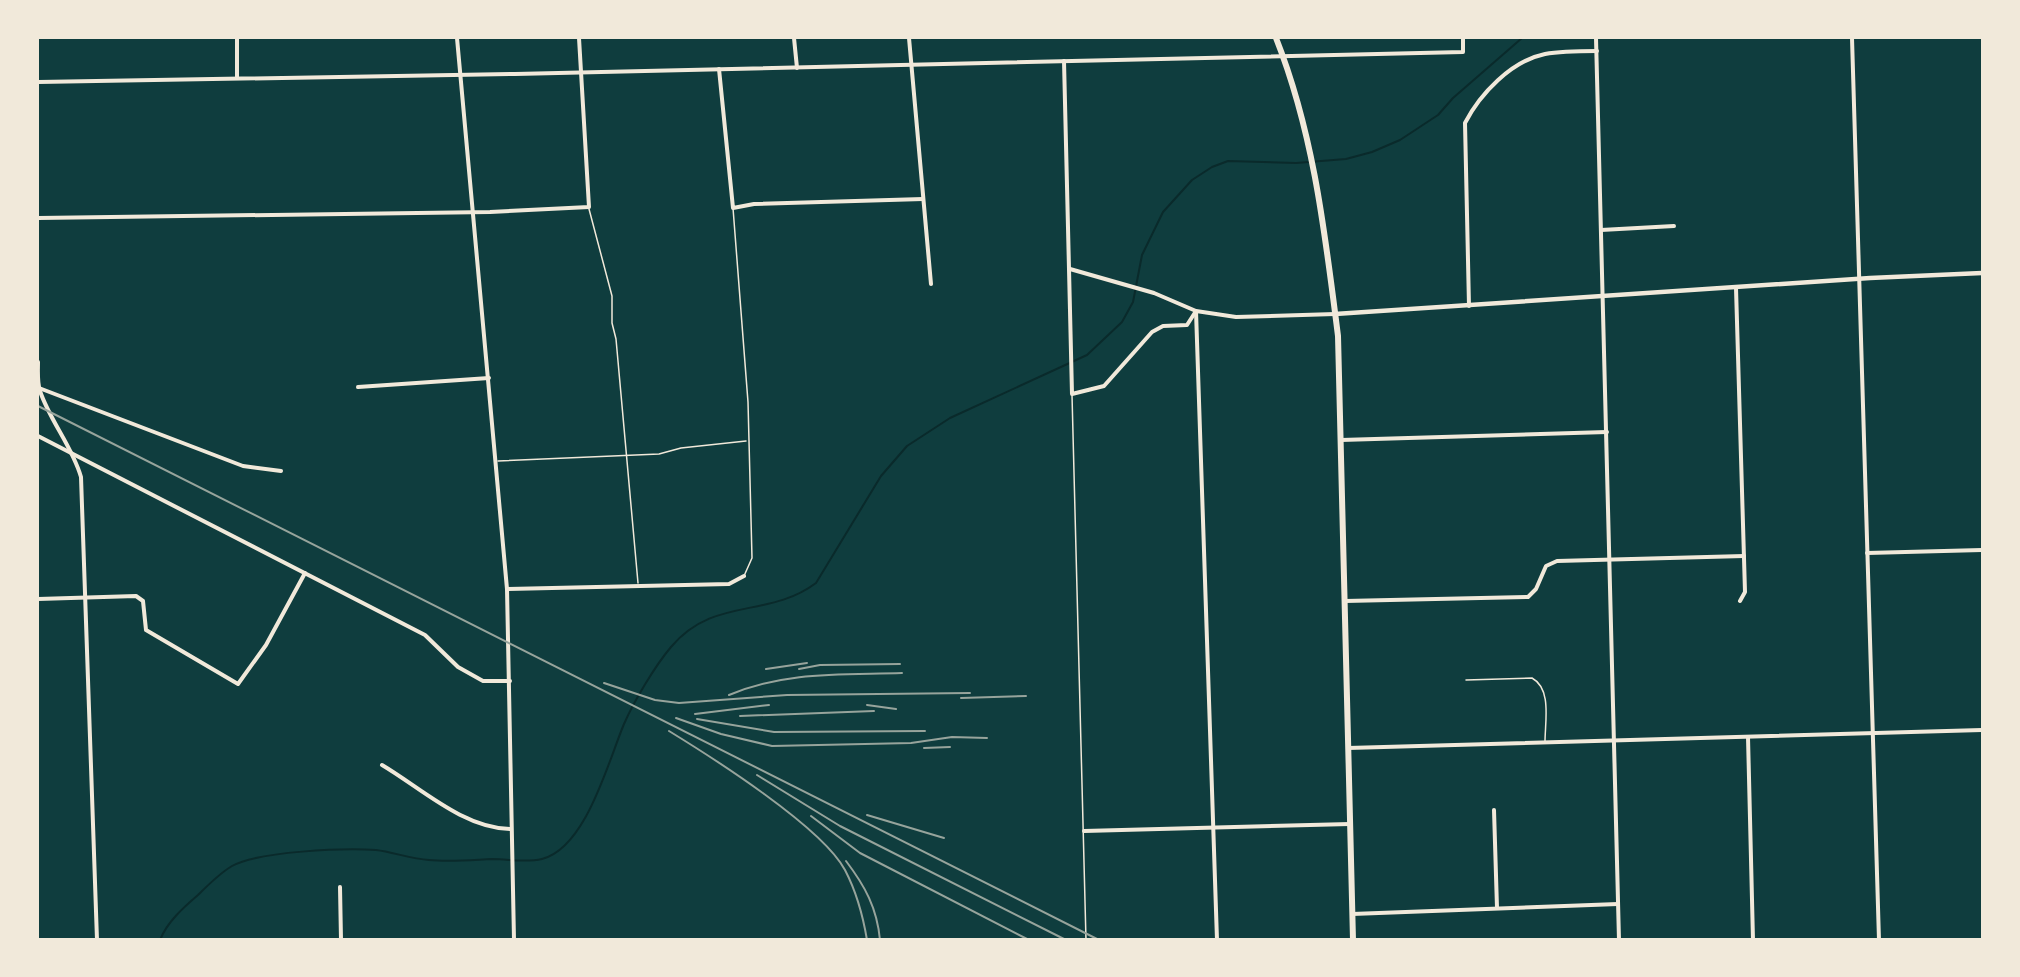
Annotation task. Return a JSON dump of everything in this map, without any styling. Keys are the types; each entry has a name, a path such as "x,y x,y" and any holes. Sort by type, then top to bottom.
{"main road":[{"path":"1276,38 1283,55 1317,180 1335,314 1353,939"}],"street":[{"path":"237,38 237,78"},
{"path":"457,38 507,589 510,681 510,830 514,939"},
{"path":"38,218 589,207 579,38"},
{"path":"794,38 797,68"},
{"path":"909,38 931,284"},
{"path":"38,82 912,66 1463,52 1463,38"},
{"path":"1596,38 1619,939"},
{"path":"1852,38 1879,939"},
{"path":"1469,306 1465,123 1475,104 1518,65 1544,54 1597,51"},
{"path":"1064,61 1072,394 1104,386 1152,332 1163,326 1187,325 1196,311"},
{"path":"719,69 733,208 754,204 923,199"},
{"path":"1601,230 1674,226"},
{"path":"1070,268 1154,293 1196,311 1246,317 1469,306 1860,279 1983,273"},
{"path":"1736,288 1745,592 1740,601"},
{"path":"1196,311 1217,939"},
{"path":"38,362 39,388 48,411 74,454 81,477 97,939"},
{"path":"358,387 489,378"},
{"path":"39,388 243,466 281,471"},
{"path":"1340,440 1607,432"},
{"path":"38,436 425,635 458,667 483,681 510,681"},
{"path":"1867,553 1983,550"},
{"path":"1344,601 1528,597 1536,589 1546,567 1557,561 1744,556"},
{"path":"38,599 136,596 143,601 146,630 238,684 266,645 305,573"},
{"path":"507,589 638,584 729,584 744,576"},
{"path":"1348,748 1983,730"},
{"path":"1748,736 1753,939"},
{"path":"382,765 473,821 498,829 510,830"},
{"path":"1494,810 1497,908"},
{"path":"1084,831 1350,824"},
{"path":"340,887 341,939"},
{"path":"1352,914 1618,904"}],"lane":[{"path":"589,207 612,296 612,323 616,339 638,584"},
{"path":"733,208 748,402 752,558 744,576"},
{"path":"1072,394 1086,939"},
{"path":"497,461 659,454 681,448 748,441"},
{"path":"1466,680 1532,678 1539,682 1545,690 1545,742"}],"waterway":[{"path":"160,940 176,915 219,876 232,866 261,857 323,850 362,849 437,861 492,859 529,861 542,859 558,852 571,839 594,802 628,715 671,647 688,631 705,621 723,614 779,601 798,594 816,583 881,476 907,446 950,418 1087,355 1122,322 1133,302 1142,255 1163,212 1192,180 1212,167 1228,161 1296,163 1346,159 1372,152 1400,140 1438,115 1453,98 1522,38"}],"railway":[{"path":"38,406 1099,940"},
{"path":"766,669 807,663"},
{"path":"799,669 820,665 900,664"},
{"path":"729,695 751,687 793,678 902,673"},
{"path":"604,683 655,700 679,703 787,695 970,693"},
{"path":"961,698 1026,696"},
{"path":"695,714 769,705"},
{"path":"867,705 896,709"},
{"path":"740,716 874,711"},
{"path":"676,718 721,734 772,746 911,743 952,737 987,738"},
{"path":"697,719 774,732 925,731"},
{"path":"669,731 765,794 791,814 833,853 853,886 867,940"},
{"path":"924,748 950,747"},
{"path":"757,775 840,826 1066,940"},
{"path":"867,815 944,838"},
{"path":"811,816 860,853 1029,940"},
{"path":"846,861 869,898 880,940"}]}
